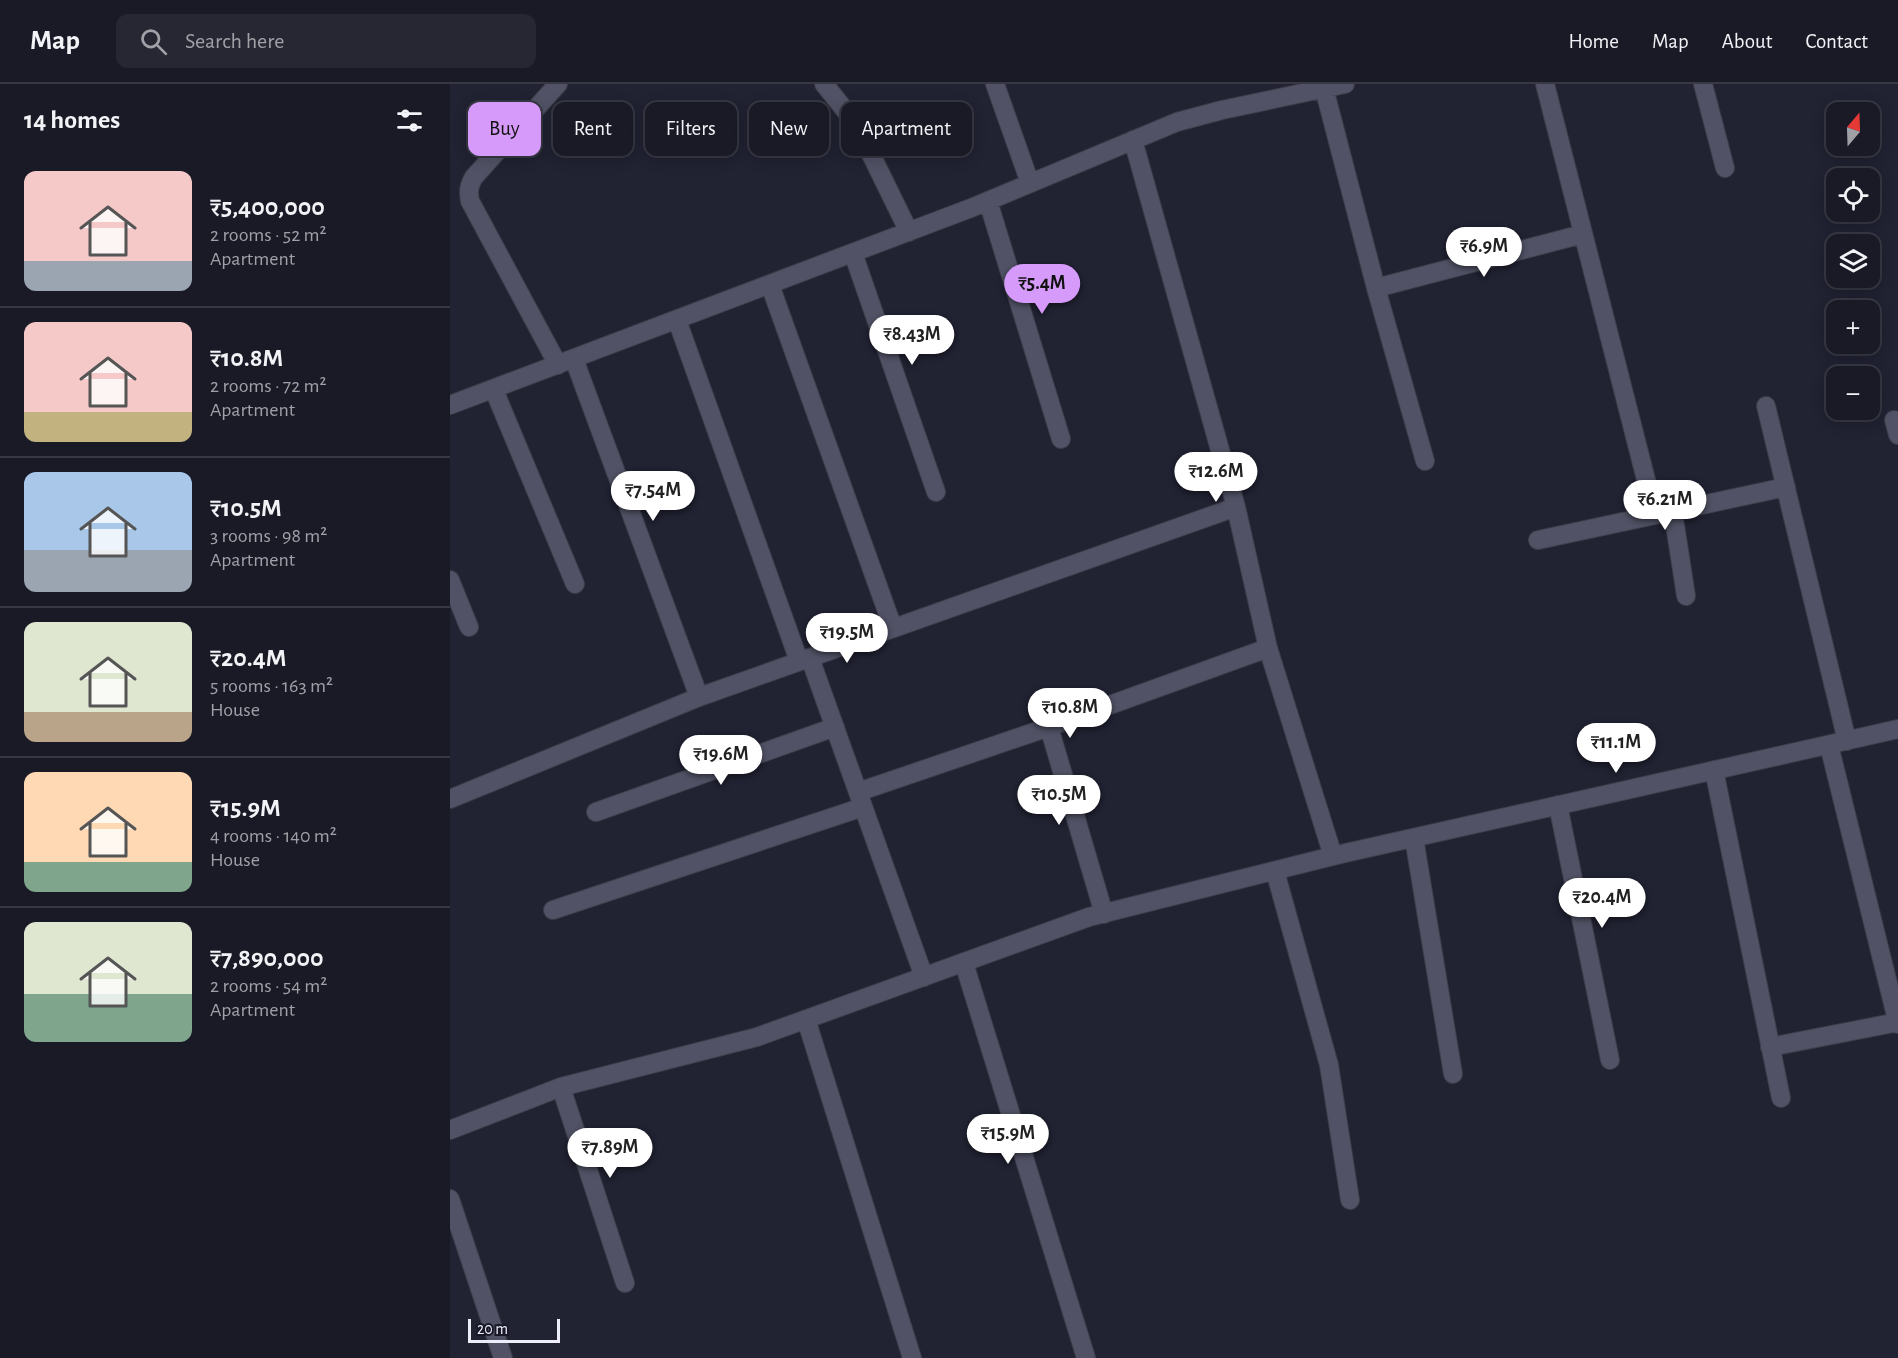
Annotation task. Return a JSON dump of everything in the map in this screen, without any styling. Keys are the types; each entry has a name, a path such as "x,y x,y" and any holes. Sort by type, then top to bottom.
{"street":[{"path":"558,84 474,177 468,193 470,201 566,362 699,697"},
{"path":"824,84 849,115 864,140 909,232"},
{"path":"995,84 1030,183"},
{"path":"450,405 909,232 1177,122 1291,90 1345,84"},
{"path":"1545,84 1583,234 1686,596"},
{"path":"1703,84 1725,168"},
{"path":"1324,88 1376,288 1425,462"},
{"path":"1133,140 1236,507 1268,648 1333,856"},
{"path":"988,201 1061,439"},
{"path":"1376,288 1583,234"},
{"path":"853,253 936,492"},
{"path":"770,285 893,628"},
{"path":"677,320 805,660 835,727 924,977"},
{"path":"494,390 575,584"},
{"path":"1766,406 1847,741"},
{"path":"1538,540 1786,487"},
{"path":"450,799 699,697 1236,507"},
{"path":"450,580 469,627"},
{"path":"553,910 860,800 1049,727 1268,648"},
{"path":"596,812 835,727"},
{"path":"1049,727 1104,914"},
{"path":"450,1130 561,1087 758,1037 1104,914 1333,856 1898,729"},
{"path":"1770,1047 1898,1023 1829,745"},
{"path":"1714,771 1781,1098"},
{"path":"1558,805 1610,1060"},
{"path":"1414,838 1453,1074"},
{"path":"1275,871 1329,1065 1350,1200"},
{"path":"964,963 1086,1358"},
{"path":"806,1019 912,1358"},
{"path":"561,1087 625,1283"},
{"path":"450,1199 503,1358"}]}
